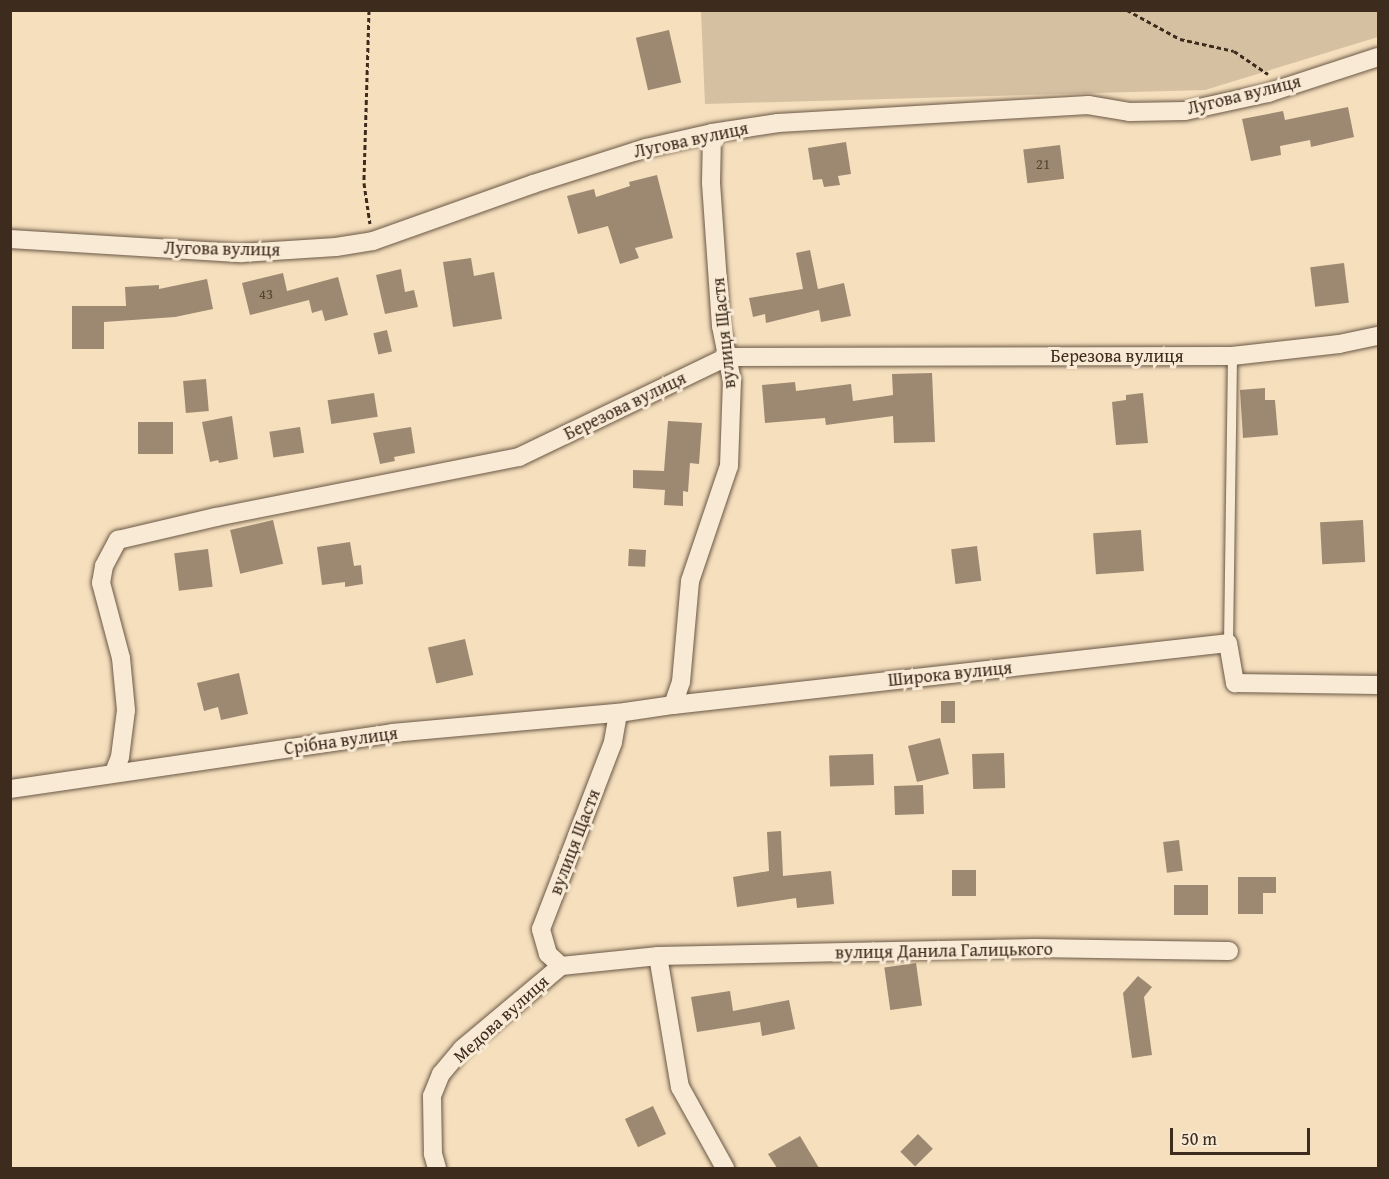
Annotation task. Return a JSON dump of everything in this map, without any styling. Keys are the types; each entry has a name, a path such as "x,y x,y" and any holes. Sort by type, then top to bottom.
{"street":[{"name":"Лугова вулиця","path":"10,239 242,253 336,247 373,241 533,184 646,148 712,133 778,123 1088,105 1130,112 1185,111 1276,90 1378,57"},
{"name":"вулиця Щастя","path":"673,705 681,682 690,581 729,466 732,381 721,326 711,182 712,133"},
{"name":"Березова вулиця","path":"114,772 120,757 126,710 121,658 101,583 104,566 118,540 216,517 519,457 727,357 1232,356 1339,344 1378,336"},
{"path":"1228,643 1235,683 1378,686"},
{"name":"Широка вулиця","path":"673,705 1228,643"},
{"name":"Срібна вулиця","path":"10,789 392,733 618,713 673,705"},
{"name":"вулиця Щастя","path":"561,966 548,954 541,929 613,742 618,713"},
{"name":"вулиця Данила Галицького","path":"658,956 1035,948 1229,951"},
{"path":"658,956 680,1087 725,1168"},
{"name":"Медова вулиця","path":"437,1168 433,1154 432,1096 441,1074 462,1049 561,966 658,956"}],"lane":[{"path":"1228,643 1232,356"}],"path":[{"path":"369,10 364,183 373,241"},
{"path":"1127,10 1180,39 1234,51 1270,75 1276,90"}],"shaded area":[{"path":"1378,10 1378,37 1205,90 705,104 701,11"}],"building":[{"path":"669,30 681,83 648,90 636,38"},
{"path":"1348,107 1354,137 1311,147 1310,140 1280,146 1281,155 1251,161 1242,119 1283,111 1285,120"},
{"path":"846,142 851,174 838,176 840,185 824,187 822,179 813,180 808,148"},
{"path":"1060,145 1064,179 1027,183 1023,150"},
{"path":"657,175 673,238 635,248 639,258 620,264 608,226 578,234 567,196 594,189 596,197 630,186 629,182"},
{"path":"810,250 818,289 844,283 851,316 821,322 819,310 766,323 765,314 753,317 749,298 803,289 796,253"},
{"path":"471,258 474,276 494,272 502,319 453,327 443,262"},
{"path":"1344,263 1349,303 1315,307 1310,267"},
{"path":"401,269 405,292 414,290 418,307 385,314 376,275"},
{"path":"283,273 287,291 338,277 348,315 325,321 322,310 312,313 309,300 250,315 242,283"},
{"path":"207,279 213,309 175,317 104,322 104,349 72,349 72,306 126,306 125,287 159,285 159,289"},
{"path":"387,330 392,351 378,355 373,333"},
{"path":"932,373 935,442 894,443 893,416 826,425 825,418 765,423 762,385 795,382 796,391 851,384 853,401 893,395 892,374"},
{"path":"206,379 209,411 186,413 183,381"},
{"path":"1265,388 1265,400 1275,400 1278,435 1243,438 1240,390"},
{"path":"374,393 378,417 331,424 328,400"},
{"path":"1143,393 1148,443 1116,445 1112,402 1126,400 1126,395"},
{"path":"232,416 238,459 219,463 218,460 210,462 202,422"},
{"path":"668,421 702,423 699,464 690,463 688,492 683,491 683,506 664,505 665,490 633,488 633,470 664,471"},
{"path":"138,422 173,422 173,454 138,454"},
{"path":"300,427 304,453 273,458 269,432"},
{"path":"411,427 415,453 394,457 395,461 380,464 373,433"},
{"path":"273,520 283,564 240,574 230,530"},
{"path":"1363,520 1365,562 1322,564 1320,522"},
{"path":"1141,530 1144,571 1096,574 1093,533"},
{"path":"350,542 354,566 361,565 363,584 345,587 345,582 322,585 317,547"},
{"path":"977,546 981,581 955,584 951,549"},
{"path":"208,549 213,587 179,591 174,553"},
{"path":"629,549 646,550 645,567 628,566"},
{"path":"465,639 473,675 436,684 428,648"},
{"path":"239,673 248,714 221,720 218,707 204,711 197,683"},
{"path":"941,701 955,701 955,723 941,723"},
{"path":"940,738 949,774 917,782 908,746"},
{"path":"1004,753 1005,788 973,789 972,754"},
{"path":"873,754 874,785 830,787 829,756"},
{"path":"923,785 924,814 895,815 894,786"},
{"path":"781,831 783,876 831,871 834,904 797,908 796,898 737,907 733,877 769,871 767,832"},
{"path":"1179,840 1183,871 1167,873 1163,842"},
{"path":"952,870 976,870 976,896 952,896"},
{"path":"1238,877 1276,877 1276,893 1263,893 1263,914 1238,914"},
{"path":"1174,885 1208,885 1208,915 1174,915"},
{"path":"916,963 922,1006 890,1010 884,967"},
{"path":"1138,976 1152,987 1144,997 1152,1055 1132,1058 1123,993"},
{"path":"730,991 733,1011 789,1000 795,1029 762,1036 760,1022 697,1032 691,997"},
{"path":"653,1106 666,1134 638,1147 625,1119"},
{"path":"918,1134 933,1149 915,1167 900,1152"},
{"path":"800,1136 819,1168 777,1168 768,1154"}]}
